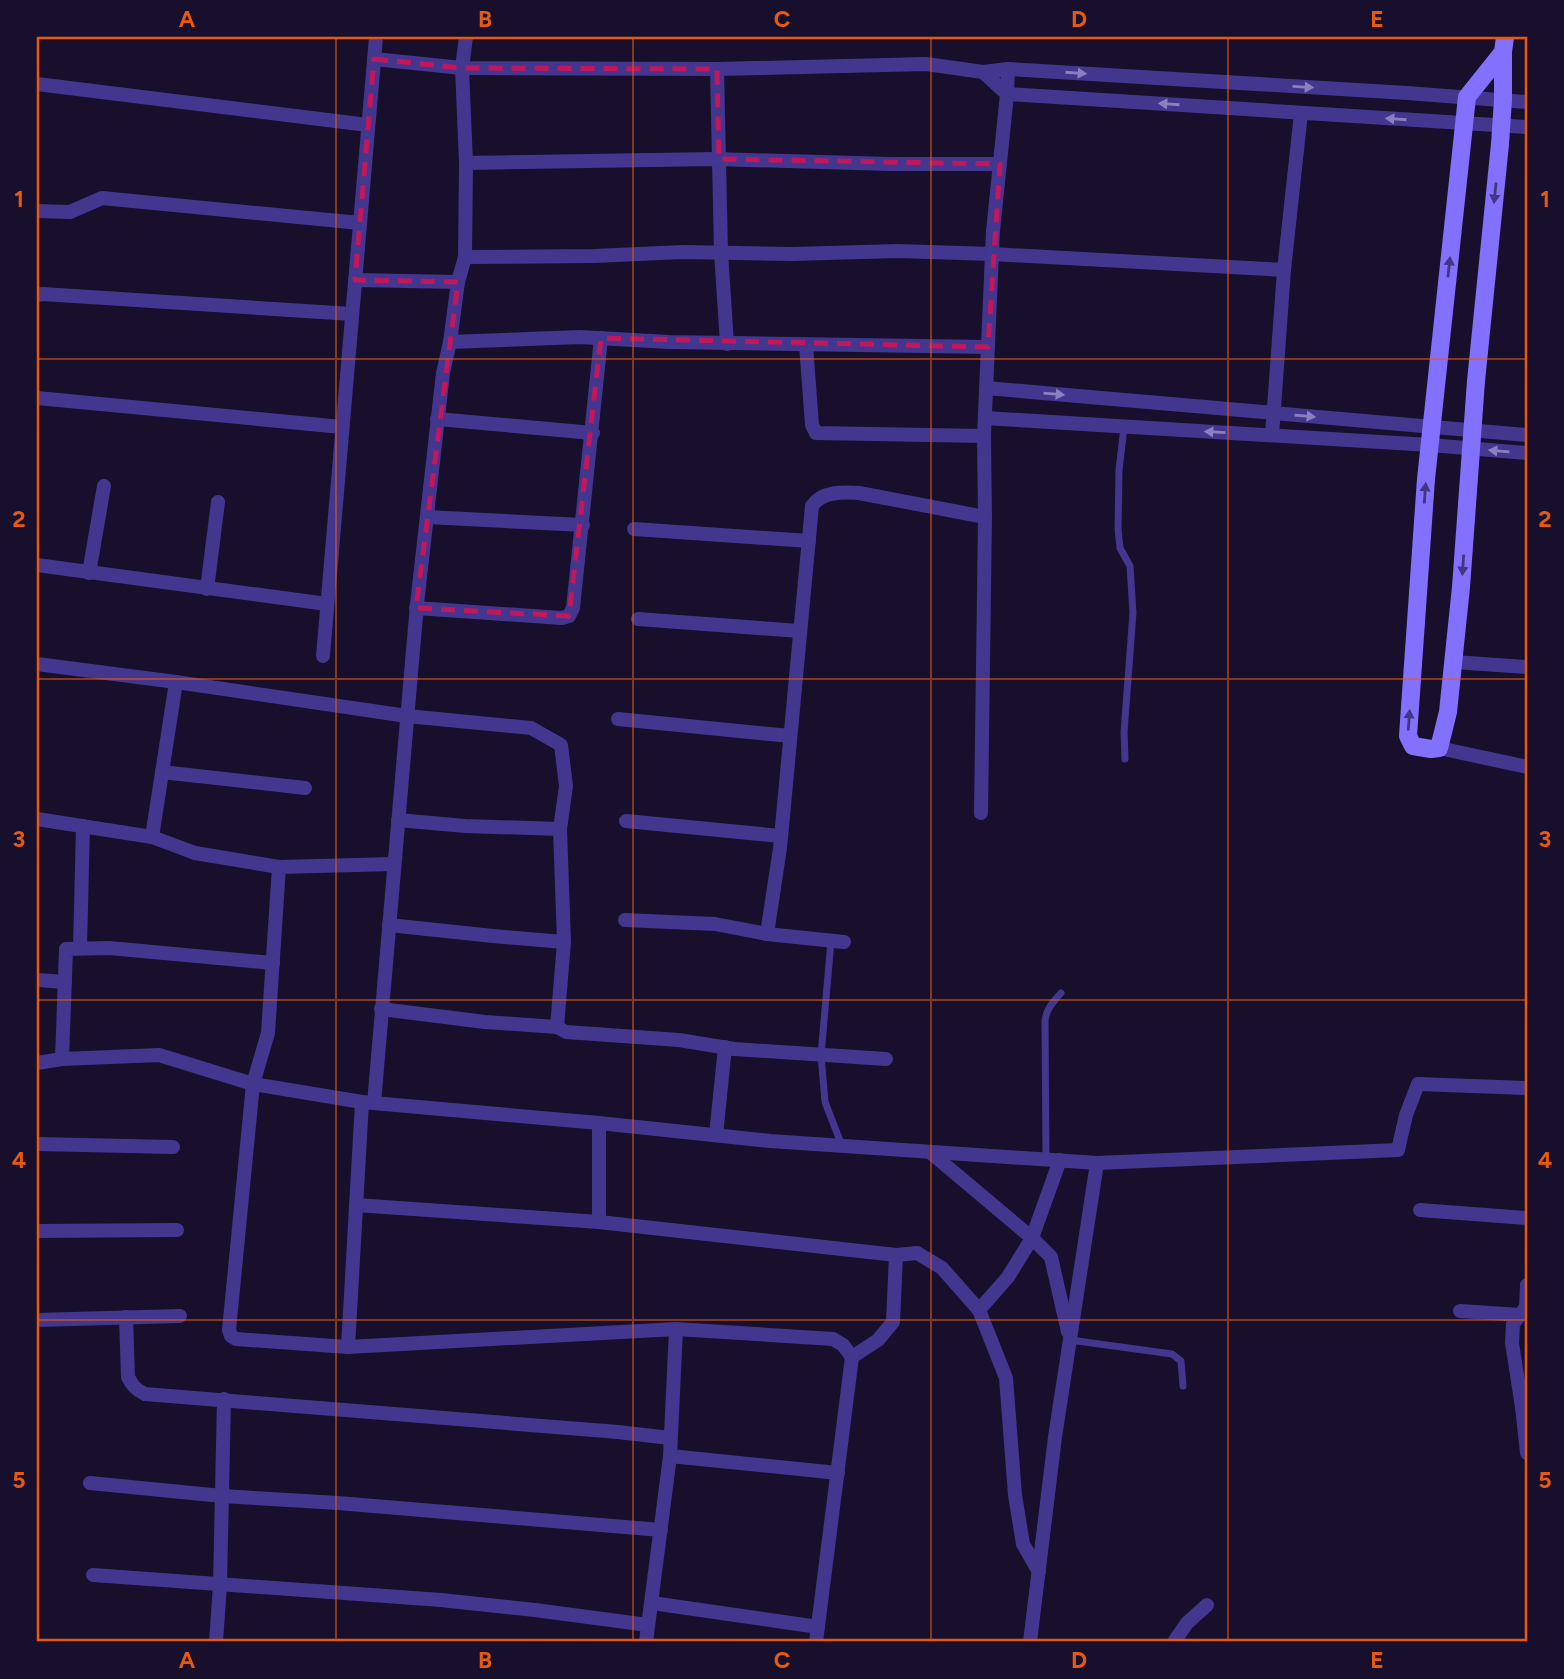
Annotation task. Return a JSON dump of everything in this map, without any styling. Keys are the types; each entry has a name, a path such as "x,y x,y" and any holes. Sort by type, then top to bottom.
{"street":[{"path":"323,656 376,37"},
{"path":"348,1347 356,1205 381,1009 416,608 443,373 458,282 465,257 466,163 462,68 466,37"},
{"path":"1504,44 1467,97 1431,436 1408,736 1413,746 1439,748 1527,767"},
{"path":"1439,748 1448,712 1461,587 1503,100 1504,44"},
{"path":"374,59 462,68 717,69 926,64 983,72 1008,69 1527,102"},
{"path":"717,69 720,252 727,344"},
{"path":"981,813 984,436 992,254 1008,69"},
{"path":"983,72 1007,94 1527,127"},
{"path":"37,84 368,125"},
{"path":"1272,435 1284,270 1301,113"},
{"path":"466,163 719,159 1000,164"},
{"path":"37,211 70,212 102,198 360,223"},
{"path":"465,257 898,251 1284,270"},
{"path":"355,280 458,282"},
{"path":"37,295 352,314"},
{"path":"450,342 580,337 727,344 988,347"},
{"path":"416,608 562,618 569,616 573,608 583,524 601,338"},
{"path":"806,345 811,425 816,433 984,436"},
{"path":"986,388 1273,413 1431,436"},
{"path":"37,398 342,427"},
{"path":"985,418 1272,435 1431,436 1472,439 1527,435"},
{"path":"437,419 593,433"},
{"path":"1472,439 1527,453"},
{"path":"89,573 104,486"},
{"path":"767,934 781,836 812,506 817,499 845,492 985,517"},
{"path":"208,589 218,502"},
{"path":"427,517 583,524"},
{"path":"634,528 809,541"},
{"path":"37,565 327,604"},
{"path":"638,620 799,631"},
{"path":"1454,662 1527,667"},
{"path":"37,664 407,716 531,728 561,745 566,786 560,829 564,942 557,1027"},
{"path":"152,837 176,682"},
{"path":"618,719 790,736"},
{"path":"162,772 305,788"},
{"path":"37,819 152,837 195,853 279,867 394,864"},
{"path":"398,820 465,826 560,829"},
{"path":"626,821 781,836"},
{"path":"80,948 83,826"},
{"path":"279,867 268,1033 253,1084 229,1330 231,1336 236,1339 348,1347 676,1329 833,1339 843,1345 852,1357 817,1635 652,1603"},
{"path":"625,920 715,924 767,934 838,942"},
{"path":"389,925 564,942"},
{"path":"62,1059 66,949 109,948 273,963"},
{"path":"37,980 65,982"},
{"path":"381,1009 485,1022 557,1027 566,1032 887,1059"},
{"path":"716,1135 725,1047"},
{"path":"37,1063 62,1059 159,1055 253,1084 368,1102 842,1146 1097,1163 1398,1150 1406,1115 1418,1084 1527,1088"},
{"path":"599,1123 599,1222"},
{"path":"37,1144 173,1147"},
{"path":"931,1153 1051,1257 1070,1340"},
{"path":"979,1310 1008,1277 1032,1238 1053,1160"},
{"path":"1030,1642 1055,1437 1097,1163"},
{"path":"356,1205 599,1222 896,1255 917,1253 942,1268 979,1310 1006,1378 1015,1495 1023,1544 1039,1572"},
{"path":"1420,1210 1527,1218"},
{"path":"37,1231 177,1230"},
{"path":"852,1357 878,1340 893,1322 896,1255"},
{"path":"1527,1285 1525,1310 1513,1324 1512,1343 1525,1407 1527,1453"},
{"path":"1460,1311 1525,1310"},
{"path":"37,1320 180,1316"},
{"path":"126,1317 128,1377 137,1390 145,1394 670,1438"},
{"path":"646,1642 670,1456 676,1329"},
{"path":"216,1642 225,1399"},
{"path":"670,1456 838,1473"},
{"path":"90,1483 222,1496 661,1530"},
{"path":"93,1575 442,1600 648,1625"},
{"path":"1174,1642 1187,1623 1207,1605"}],"lane":[{"path":"1124,427 1119,470 1118,529 1121,548 1130,566 1133,613 1124,732 1125,759"},
{"path":"838,942 821,1055 825,1102 842,1146"},
{"path":"1053,1160 1045,1020 1046,1012 1061,993"},
{"path":"1070,1340 1172,1354 1181,1361 1183,1386"}],"highlighted area":[{"path":"374,59 462,68 717,69 719,159 1000,164 988,347 601,338 569,616 416,608 458,282 355,280"}]}
